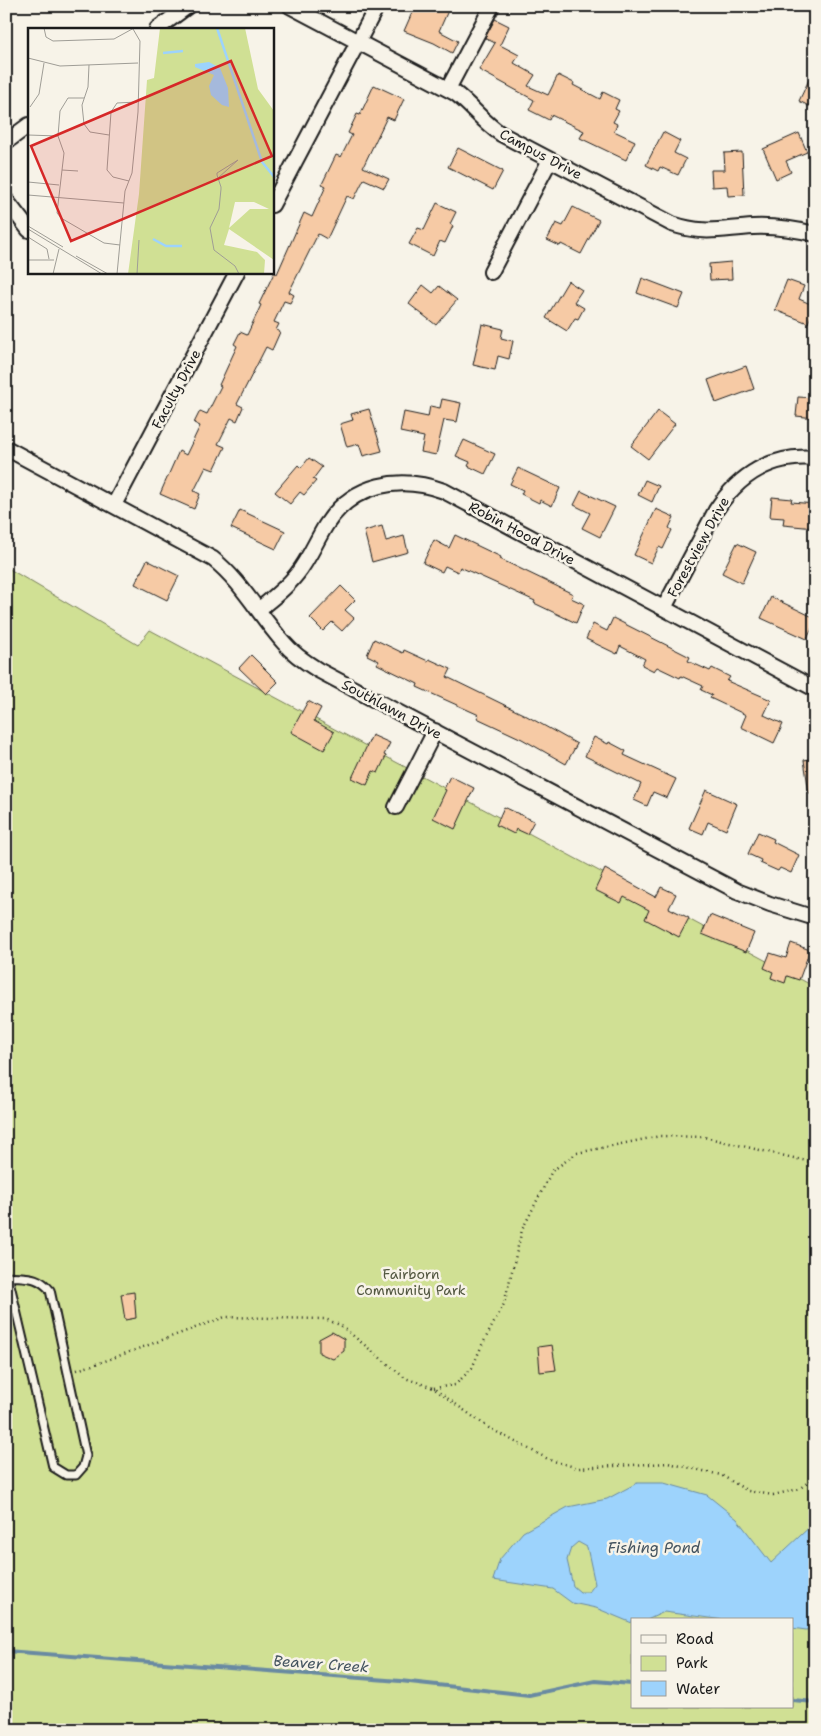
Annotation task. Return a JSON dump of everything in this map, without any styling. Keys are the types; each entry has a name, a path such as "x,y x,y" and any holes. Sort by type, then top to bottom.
{"street":[{"path":"158,28 188,6"},
{"name":"Campus Drive","path":"290,6 448,89 468,103 494,129 661,219 683,227 712,231 772,227 814,233"},
{"path":"274,201 377,6"},
{"path":"448,89 492,6"},
{"path":"6,142 28,126"},
{"path":"491,272 550,160"},
{"path":"6,200 28,229"},
{"name":"Faculty Drive","path":"114,505 236,274"},
{"name":"Southlawn Drive","path":"6,448 213,559 233,577 284,644 306,662 737,891 770,904 814,914"},
{"name":"Forestview Drive","path":"664,608 716,510 738,482 769,464 786,459 815,458"},
{"name":"Robin Hood Drive","path":"258,610 297,574 326,524 341,507 355,496 370,488 401,482 444,491 815,689"},
{"path":"396,807 435,731"}],"lane":[{"path":"7,1276 42,1281 50,1290 86,1456 83,1467 76,1475 66,1475 53,1467 7,1276"}],"path":[{"path":"433,1388 455,1385 472,1368 504,1304 522,1230 552,1171 577,1153 660,1136 704,1137 815,1163"},
{"path":"68,1373 225,1317 325,1319 340,1325 405,1378 433,1388 489,1428 550,1460 578,1468 668,1463 721,1475 748,1491 773,1494 799,1489 815,1477"}],"green space":[{"name":"Fairborn Community Park","path":"6,567 138,645 150,630 815,987 815,1730 6,1730"}],"water":[{"name":"Fishing Pond","path":"637,1483 664,1483 707,1495 737,1519 771,1563 815,1522 815,1628 806,1630 794,1628 794,1618 709,1618 664,1612 651,1618 631,1618 631,1623 596,1608 572,1603 553,1589 493,1580 500,1559 523,1532 568,1507 607,1499","holes":["578,1542 587,1547 595,1584 589,1592 580,1592 573,1586 567,1560 571,1548"]}],"building":[{"path":"415,6 450,6 439,31 458,41 452,53 434,43 404,31"},
{"path":"495,19 509,26 500,45 519,55 514,63 535,75 528,86 548,95 558,75 600,99 603,92 619,100 615,109 619,111 613,122 617,124 614,131 635,141 626,160 580,138 584,131 551,115 549,120 529,110 534,100 479,70 495,43 485,38"},
{"path":"815,67 815,109 799,101"},
{"path":"374,85 404,99 394,120 387,117 363,167 389,179 384,188 364,179 354,199 347,196 327,239 318,234 289,292 294,295 290,303 284,301 274,322 279,324 276,330 280,332 272,350 266,347 237,404 243,407 237,421 231,418 218,444 225,447 214,470 206,467 194,491 200,494 194,509 160,494 179,451 186,455 200,426 194,423 200,411 207,414 221,386 219,385 237,346 234,344 240,332 247,335 261,305 259,304 274,273 277,274 304,213 312,217 326,186 322,184 336,155 341,157 352,135 348,133 357,114 360,115"},
{"path":"663,132 680,141 674,153 686,159 678,175 660,167 658,171 646,165"},
{"path":"799,133 807,152 786,161 791,172 776,179 763,149"},
{"path":"458,148 503,171 493,190 448,167"},
{"path":"742,152 744,195 728,196 727,186 712,187 711,170 725,170 724,153"},
{"path":"437,203 456,212 450,224 453,226 445,243 440,241 433,256 409,244 418,228 424,230"},
{"path":"573,207 599,220 581,254 561,244 560,246 547,240 556,223 563,226"},
{"path":"731,262 732,279 710,280 709,264"},
{"path":"642,278 684,294 678,308 637,293"},
{"path":"787,280 804,286 799,299 815,306 808,323 775,310"},
{"path":"568,281 582,290 574,302 584,308 578,319 575,318 567,331 546,318"},
{"path":"423,285 433,293 439,286 457,300 436,325 409,304"},
{"path":"482,324 503,329 501,338 513,341 509,359 498,356 495,370 473,365"},
{"path":"746,366 754,389 716,403 708,380"},
{"path":"798,397 815,398 815,418 796,416"},
{"path":"442,399 461,403 457,422 444,420 436,455 421,452 424,437 400,432 404,412 428,417 430,406 440,408"},
{"path":"369,409 382,451 363,456 359,444 347,447 340,424 353,420 351,414"},
{"path":"658,411 675,424 648,459 631,446"},
{"path":"464,440 495,454 485,474 468,466 470,462 456,456"},
{"path":"309,458 322,467 313,479 316,481 304,495 300,492 290,504 275,492 298,465 301,468"},
{"path":"518,468 560,488 552,506 540,500 539,503 521,494 523,490 510,484"},
{"path":"645,480 659,486 652,502 638,495"},
{"path":"581,491 615,507 600,537 582,528 590,513 574,505"},
{"path":"772,497 792,499 791,502 815,504 815,528 783,525 784,518 770,517"},
{"path":"656,509 674,517 669,528 672,530 663,549 659,547 651,563 634,555"},
{"path":"240,510 285,531 276,549 231,528"},
{"path":"382,526 386,541 404,536 408,552 372,562 364,531"},
{"path":"455,535 573,594 571,598 584,604 576,623 534,603 535,601 460,567 458,572 445,566 442,572 423,563 434,540 449,548"},
{"path":"737,543 756,552 742,583 722,573"},
{"path":"147,560 179,576 167,600 135,584"},
{"path":"341,586 355,600 345,610 354,618 342,631 332,622 323,631 310,618"},
{"path":"771,597 815,618 807,639 761,618"},
{"path":"613,618 690,657 688,661 710,671 712,668 730,677 727,681 771,700 764,715 783,724 774,743 741,727 746,715 710,698 712,695 701,690 703,686 657,667 654,671 642,665 645,659 620,646 617,654 586,639 593,624 607,631"},
{"path":"374,639 403,653 404,650 451,669 447,677 525,715 577,744 566,764 522,739 477,718 479,715 417,687 418,684 377,664 379,661 367,655"},
{"path":"251,655 278,682 266,694 239,668"},
{"path":"308,701 321,708 314,721 334,732 324,750 291,732"},
{"path":"372,735 390,743 378,773 373,771 367,785 352,778"},
{"path":"594,737 608,744 609,742 626,751 624,755 676,779 667,798 653,792 647,806 634,800 641,784 585,756"},
{"path":"815,758 815,793 809,793 804,760"},
{"path":"450,776 474,788 455,829 433,818 446,790 444,789"},
{"path":"706,790 737,804 726,830 708,822 703,834 689,828"},
{"path":"504,807 534,821 527,834 516,829 514,834 496,825"},
{"path":"758,832 774,839 773,842 799,855 791,873 780,868 778,871 760,863 761,860 748,854"},
{"path":"605,869 656,897 661,887 676,894 669,908 689,918 679,937 645,919 649,910 624,897 621,903 595,890"},
{"path":"710,915 754,933 746,952 702,934"},
{"path":"791,943 810,950 799,980 787,976 785,983 771,978 773,972 764,968 770,953 786,958"},
{"path":"134,1292 136,1318 125,1320 121,1294"},
{"path":"332,1332 344,1339 344,1351 333,1359 319,1353 319,1339"},
{"path":"552,1345 556,1370 540,1372 538,1347"}],"waterway":[{"name":"Beaver Creek","path":"6,1651 400,1681 529,1695 595,1681 631,1684"},
{"name":"Beaver Creek","path":"794,1700 815,1702"}]}
